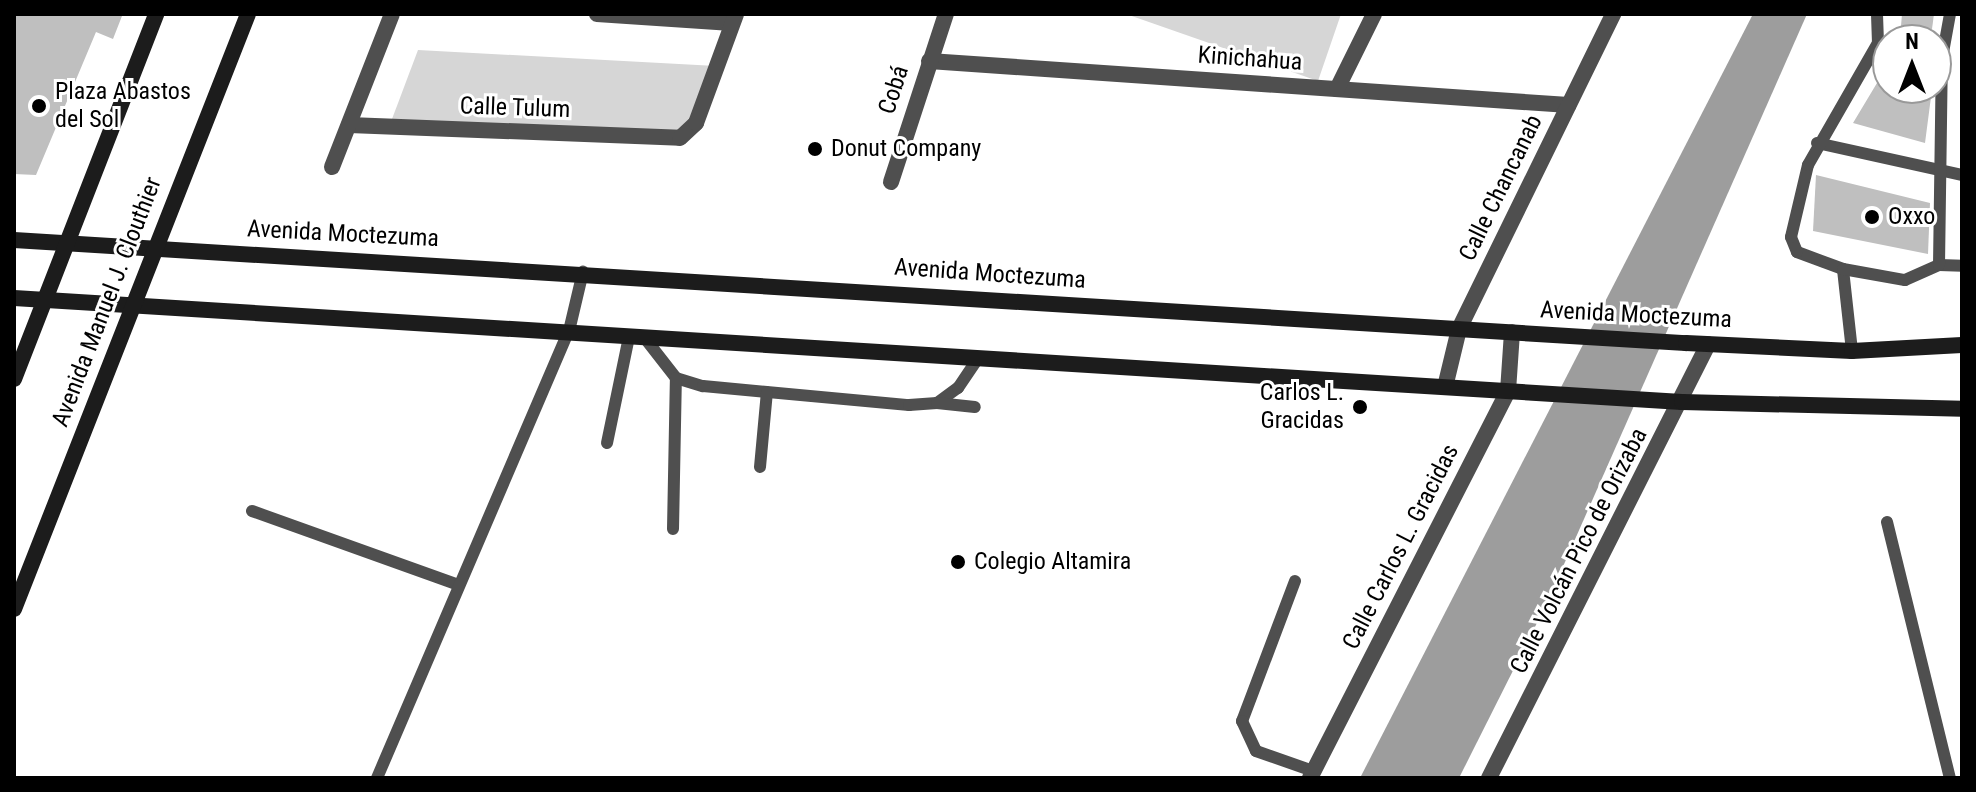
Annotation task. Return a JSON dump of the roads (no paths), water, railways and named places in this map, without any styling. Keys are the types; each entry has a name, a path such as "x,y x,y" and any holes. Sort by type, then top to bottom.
{"street":[{"path":"14,379 156,14"},
{"name":"Avenida Manuel J. Clouthier","path":"14,609 152,248 248,14"},
{"path":"332,167 392,14"},
{"path":"597,14 734,19"},
{"name":"Cobá","path":"891,182 946,14"},
{"path":"1337,89 1374,14"},
{"name":"Calle Chancanab","path":"1445,387 1459,329 1613,14"},
{"name":"Calle Tulum","path":"349,125 680,138 696,123 734,19"},
{"name":"Kinichahua","path":"929,61 1568,105"},
{"name":"Avenida Moctezuma","path":"14,240 583,272 1686,343 1852,351 1962,345"},
{"path":"14,298 1646,400 1962,409"},
{"name":"Calle Carlos L. Gracidas","path":"1312,775 1508,391 1512,332"},
{"name":"Calle Volcán Pico de Orizaba","path":"1489,778 1682,402 1708,344"}],"lane":[{"path":"1872,61 1817,143 1791,237 1797,252 1843,269 1905,280 1939,265 1962,266"},
{"path":"1939,104 1939,265"},
{"path":"1817,143 1962,175"},
{"path":"1843,269 1852,351"},
{"path":"377,778 456,584 569,331 583,272"},
{"path":"636,337 676,378 767,392 975,407"},
{"path":"607,443 636,337"},
{"path":"937,403 958,388 978,358"},
{"path":"673,529 676,378"},
{"path":"760,467 767,392"},
{"path":"252,511 456,584"},
{"path":"1887,522 1950,778"},
{"path":"1295,581 1242,721 1256,751 1312,775"}],"place":[{"name":"Plaza Abastos del Sol","path":"39,106"},
{"name":"Donut Company","path":"815,149"},
{"name":"Oxxo","path":"1872,217"},
{"name":"Carlos L. Gracidas","path":"1360,407"},
{"name":"Colegio Altamira","path":"958,562"}]}
